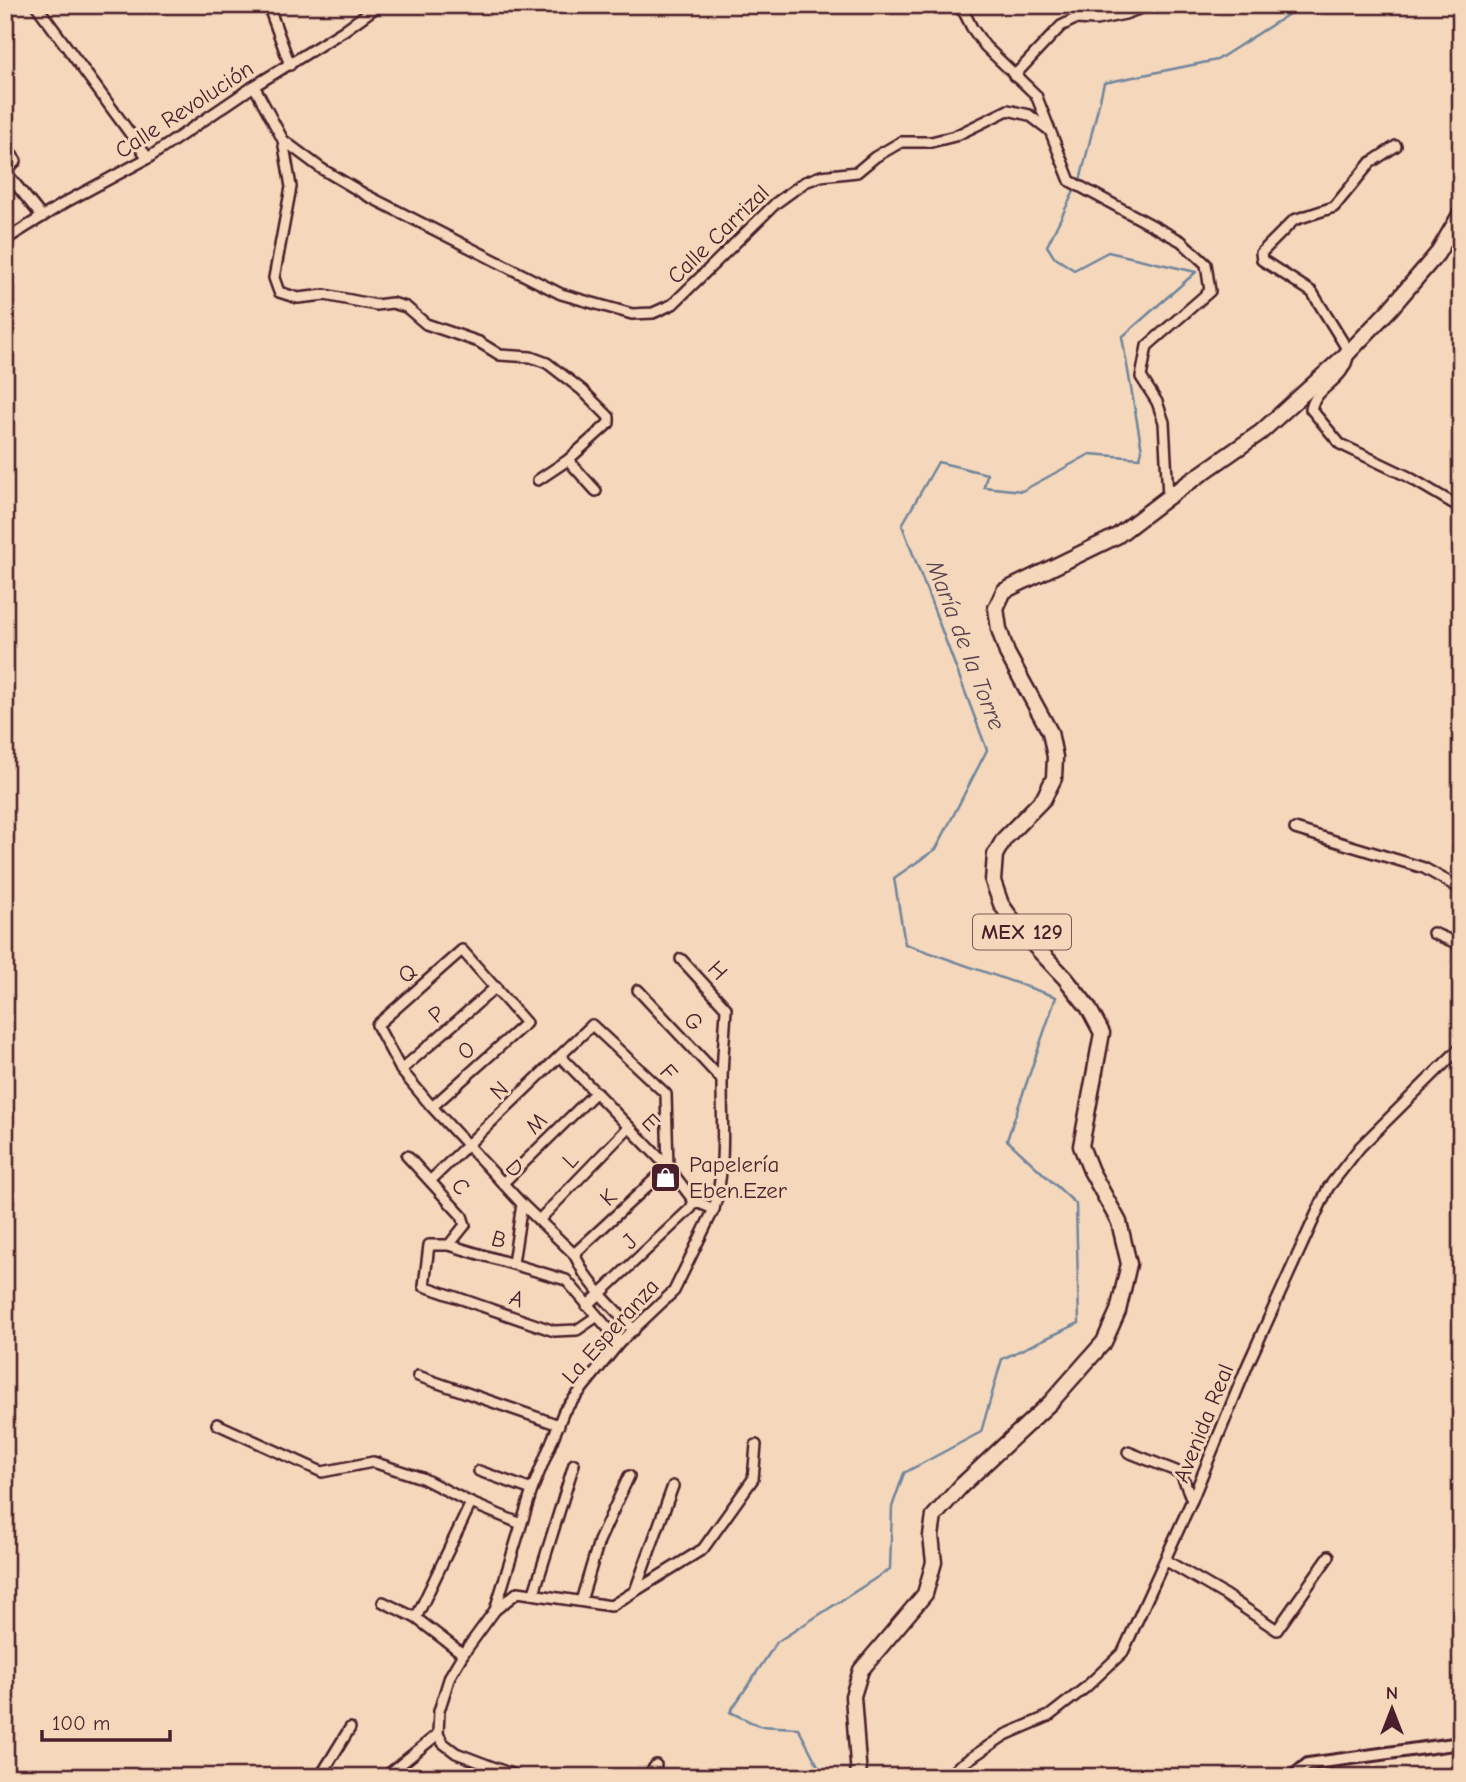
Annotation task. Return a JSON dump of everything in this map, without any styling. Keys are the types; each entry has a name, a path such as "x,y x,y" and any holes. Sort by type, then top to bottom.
{"main road":[{"name":"MEX 129","path":"859,1777 853,1696 861,1671 925,1594 934,1562 931,1536 934,1516 962,1485 1051,1402 1104,1342 1118,1311 1129,1264 1119,1222 1091,1171 1082,1146 1102,1033 1088,1007 1065,978 1017,927 1001,904 993,881 995,855 1004,839 1044,798 1054,778 1055,757 1050,732 1007,653 996,608 1004,592 1117,536 1261,432 1349,352 1437,254 1461,213"}],"street":[{"path":"36,5 148,158"},
{"path":"268,5 290,65"},
{"name":"Calle Revolución","path":"5,240 148,158 379,5"},
{"path":"954,5 964,12 972,29 985,46 1036,95 1070,181 1181,240 1206,264 1210,291 1147,346 1141,377 1157,402 1164,422 1164,464 1168,497"},
{"path":"1014,76 1061,26 1075,19 1105,18 1150,5"},
{"name":"Calle Carrizal","path":"254,86 283,140 322,169 366,195 561,294 632,314 653,313 673,304 776,203 805,182 821,176 857,172 875,157 901,142 932,142 955,136 1008,110 1029,115 1049,130"},
{"path":"283,140 291,187 274,278 279,292 298,298 325,295 376,305 392,303 405,307 426,324 479,342 500,355 531,357 547,363 582,390 609,417 609,423 568,460 538,480"},
{"path":"5,145 16,161 5,171 42,217"},
{"path":"1396,146 1370,163 1334,207 1294,220 1261,253 1262,260 1312,292 1349,352 1347,367 1313,401 1311,409 1340,444 1408,476 1461,508"},
{"path":"568,460 596,491"},
{"path":"1295,829 1424,868 1461,889"},
{"path":"1433,933 1461,945"},
{"name":"Q","path":"377,1025 462,950 496,987"},
{"name":"H","path":"681,959 726,1008"},
{"name":"O","path":"432,1107 526,1023 496,987"},
{"name":"P","path":"401,1070 496,987"},
{"name":"G","path":"638,990 722,1080"},
{"name":"La Esperanza","path":"438,1734 439,1712 450,1676 495,1610 532,1490 564,1411 620,1342 674,1291 714,1209 719,1195 722,1150 726,1008"},
{"name":"D","path":"377,1025 401,1070 432,1107 522,1204 574,1254 601,1295 634,1330"},
{"name":"N","path":"431,1180 592,1025"},
{"name":"F","path":"592,1025 666,1094 668,1167"},
{"name":"Avenida Real","path":"948,1777 959,1766 1005,1735 1049,1716 1086,1688 1122,1652 1192,1500 1248,1364 1328,1188 1360,1147 1461,1047"},
{"name":"E","path":"561,1057 668,1167 694,1201"},
{"name":"M","path":"503,1183 596,1091"},
{"name":"L","path":"539,1220 629,1128"},
{"name":"C","path":"407,1156 462,1216 465,1225 449,1245"},
{"name":"K","path":"574,1254 668,1167"},
{"path":"694,1201 714,1209"},
{"name":"J","path":"587,1306 691,1208 694,1201"},
{"path":"513,1263 522,1204"},
{"name":"A","path":"449,1245 429,1245 424,1286 554,1331 577,1330 596,1317"},
{"name":"B","path":"449,1245 566,1280 587,1306"},
{"path":"587,1306 620,1342"},
{"path":"418,1376 559,1425"},
{"path":"217,1423 322,1472 373,1462 422,1478 521,1524"},
{"path":"495,1610 518,1592 611,1606 703,1549 752,1479 756,1445"},
{"path":"1128,1452 1181,1473 1192,1500"},
{"path":"534,1593 575,1464"},
{"path":"480,1471 532,1490"},
{"path":"581,1601 598,1541 629,1476"},
{"path":"635,1591 673,1486"},
{"path":"415,1618 471,1503"},
{"path":"1165,1560 1276,1630 1329,1556"},
{"path":"383,1602 415,1618 463,1654"},
{"path":"320,1777 350,1728"},
{"path":"385,1777 438,1734 443,1743 456,1753 519,1777"},
{"path":"1292,1777 1308,1764 1461,1743"},
{"path":"647,1777 656,1765"}],"waterway":[{"name":"María de la Torre","path":"824,1777 798,1728 759,1726 730,1712 777,1642 890,1569 892,1507 904,1473 981,1432 1002,1359 1079,1323 1076,1204 1007,1140 1056,997 905,944 894,878 936,849 987,750 902,525 938,462 987,474 984,487 1022,491 1090,454 1140,458 1142,450 1122,337 1196,272 1108,252 1074,270 1054,257 1047,246 1081,177 1104,83 1217,60 1303,5"}],"place":[{"name":"Papelería Eben.Ezer","path":"666,1177"}]}
